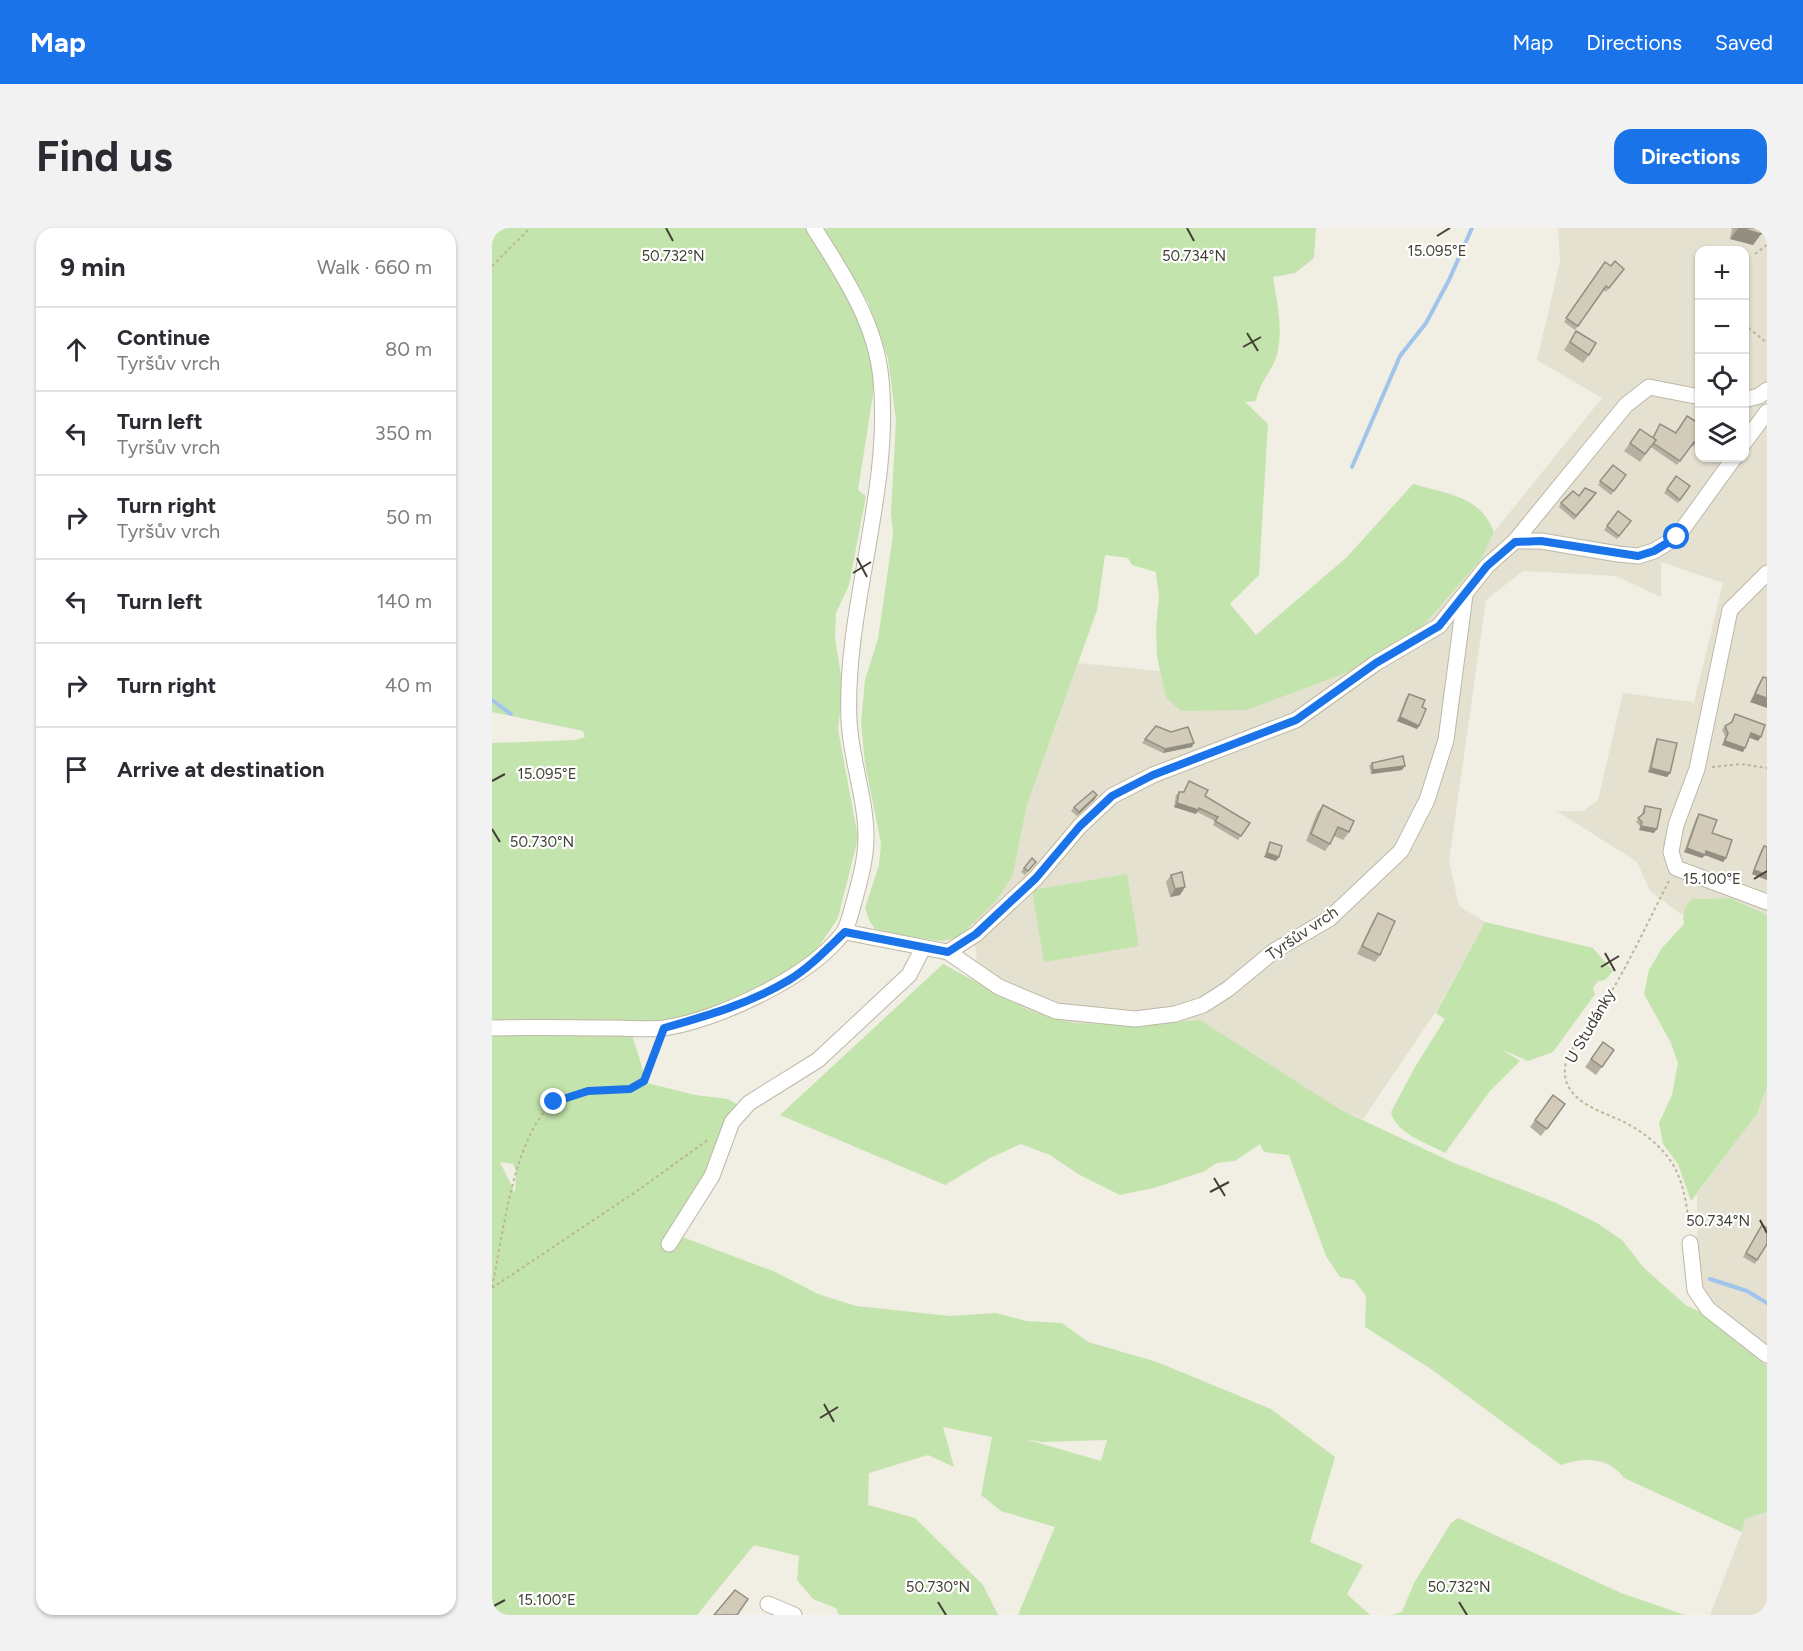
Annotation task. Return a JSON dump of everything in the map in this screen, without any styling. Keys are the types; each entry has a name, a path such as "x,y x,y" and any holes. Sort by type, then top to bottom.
{"street":[{"path":"492,1028 664,1028 717,1013 789,980 817,959 845,932 862,872 865,845 849,724 849,679 869,551 882,430 881,380 873,340 854,293 814,228"},
{"name":"Tyršův vrch","path":"948,952 976,934 1036,878 1080,826 1112,796 1153,775 1296,720 1376,663 1439,626 1487,566 1515,542 1626,405 1641,392 1649,387 1695,396"},
{"path":"1749,399 1759,396 1767,390"},
{"path":"1749,436 1767,412"},
{"path":"1515,542 1541,541 1638,556 1654,551 1677,537 1731,462"},
{"path":"1767,573 1730,610 1697,769 1674,834 1671,852 1676,868 1767,902"},
{"name":"Tyršův vrch","path":"845,932 948,952 999,987 1056,1011 1135,1019 1186,1012 1218,996 1274,951 1329,919 1401,851 1427,800 1446,740 1465,595"},
{"path":"669,1244 712,1176 732,1122 749,1103 818,1060 909,975 923,948"},
{"path":"1690,1243 1695,1290 1708,1309 1767,1355"},
{"path":"768,1604 794,1615"}],"path":[{"path":"492,266 530,228"},
{"path":"1755,254 1767,245"},
{"path":"1749,328 1767,343"},
{"path":"1697,769 1741,764 1767,768"},
{"name":"U Studánky","path":"1676,868 1606,1001 1565,1066 1566,1082 1577,1096 1593,1109 1625,1122 1650,1139 1666,1154 1676,1170 1687,1204 1690,1243"},
{"path":"492,1288 518,1162 533,1127 554,1102 588,1091 630,1089 644,1081 664,1028"},
{"path":"492,1288 637,1191 713,1136"}],"shaded area":[{"path":"1558,228 1767,228 1767,915 1730,898 1692,899 1682,915 1650,891 1637,862 1557,811 1583,811 1598,800 1623,693 1694,702 1723,583 1661,562 1661,597 1616,576 1523,571 1486,600 1449,861 1459,906 1485,922 1435,1013 1363,1119 1135,1025 1075,1023 1030,1011 979,985 973,921 997,900 1013,875 1027,805 1078,663 1160,671 1166,698 1247,710 1346,673 1423,626 1482,558 1494,532 1602,398 1537,360 1560,262"},
{"path":"1767,1087 1767,1366 1698,1311 1697,1194 1757,1114"},
{"path":"1767,1512 1767,1615 1710,1615 1742,1532 1744,1519"}],"green space":[{"path":"492,228 806,228 840,280 866,339 875,382 858,490 866,496 849,585 836,613 835,638 843,688 838,729 858,838 838,918 820,945 798,966 749,993 674,1021 628,1022 647,1083 695,1095 728,1099 738,1105 721,1130 702,1179 669,1232 773,1271 818,1294 856,1306 950,1316 996,1313 1026,1321 1062,1323 1088,1342 1157,1362 1271,1409 1335,1457 1310,1542 1363,1565 1347,1594 1370,1615 1018,1615 1055,1527 1001,1511 981,1495 992,1437 943,1427 954,1467 928,1455 869,1473 868,1505 915,1518 983,1585 998,1615 839,1615 836,1608 813,1599 797,1580 799,1556 754,1545 697,1615 492,1615 492,743 576,740 585,737 583,731 492,712","holes":["500,1162 513,1164 516,1172 515,1193","1025,1439 1041,1442 1107,1440 1101,1461"]},
{"path":"825,228 1316,228 1314,258 1295,273 1273,277 1279,318 1276,358 1256,401 1245,402 1268,424 1259,575 1230,604 1256,635 1347,557 1413,484 1461,498 1480,510 1494,532 1482,558 1423,626 1346,673 1247,710 1181,711 1166,698 1157,657 1156,628 1159,597 1156,572 1132,565 1128,558 1105,555 1097,610 1027,805 1013,875 997,900 959,937 943,941 875,929 865,908 879,865 881,844 865,763 861,723 865,680 878,639 893,535 891,513 896,420 888,359 868,302 827,237"},
{"path":"1127,874 1139,946 1044,962 1032,890"},
{"path":"1730,898 1767,915 1767,1087 1757,1114 1691,1201 1678,1164 1663,1144 1659,1123 1672,1095 1678,1063 1671,1043 1644,994 1649,970 1662,948 1684,924 1684,910 1689,902 1692,899"},
{"path":"1485,922 1593,948 1613,971 1605,980 1598,981 1593,988 1595,994 1553,1052 1528,1061 1503,1050 1520,1061 1490,1091 1445,1153 1405,1132 1391,1112 1415,1067 1445,1019 1436,1013"},
{"path":"943,964 1030,1011 1075,1023 1135,1025 1200,1020 1341,1110 1454,1163 1554,1202 1597,1223 1623,1241 1644,1268 1687,1306 1698,1311 1767,1366 1767,1512 1745,1519 1742,1532 1624,1478 1618,1471 1604,1463 1587,1460 1561,1465 1431,1369 1365,1327 1366,1296 1354,1280 1340,1277 1326,1256 1289,1155 1264,1152 1260,1144 1235,1161 1217,1163 1205,1171 1154,1188 1120,1195 1078,1174 1050,1155 1021,1144 990,1158 945,1185 780,1115"},
{"path":"1458,1518 1621,1593 1685,1615 1391,1615 1402,1612 1414,1583 1451,1523"}],"building":[{"path":"1741,228 1762,228 1761,234"},
{"path":"1615,261 1624,269 1609,288 1606,286 1578,326 1566,318 1605,262 1611,266"},
{"path":"1576,331 1596,343 1589,355 1570,342"},
{"path":"1687,416 1695,421 1695,442 1680,461 1653,443 1660,424 1676,433"},
{"path":"1640,429 1656,440 1645,454 1630,443"},
{"path":"1613,465 1626,475 1614,491 1600,481"},
{"path":"1676,476 1690,486 1680,500 1667,489"},
{"path":"1585,488 1596,493 1576,516 1561,503 1573,491 1579,496"},
{"path":"1618,511 1631,521 1619,536 1607,526"},
{"path":"1763,677 1767,678 1767,698 1755,694"},
{"path":"1409,694 1425,700 1422,707 1426,709 1419,726 1400,717"},
{"path":"1735,714 1765,725 1761,737 1751,733 1745,748 1725,741 1728,733 1725,726 1732,722"},
{"path":"1156,726 1171,732 1188,727 1194,743 1165,749 1145,739"},
{"path":"1657,739 1677,743 1670,773 1651,768"},
{"path":"1403,756 1405,766 1373,770 1372,763"},
{"path":"1189,781 1208,790 1205,796 1250,823 1241,836 1215,821 1218,817 1199,808 1198,810 1177,803 1179,792 1184,792"},
{"path":"1093,791 1097,795 1079,812 1074,807"},
{"path":"1323,805 1354,821 1349,832 1338,827 1330,844 1311,834"},
{"path":"1645,806 1661,809 1657,829 1641,826 1642,822 1638,818 1644,813"},
{"path":"1699,814 1717,820 1712,833 1732,840 1726,858 1706,851 1705,855 1687,848"},
{"path":"1270,842 1282,846 1279,857 1267,853"},
{"path":"1764,846 1767,847 1767,875 1754,870"},
{"path":"1032,858 1036,862 1028,871 1024,868"},
{"path":"1182,872 1185,887 1175,889 1171,875"},
{"path":"1378,913 1395,921 1380,955 1362,946"},
{"path":"1603,1042 1614,1050 1602,1067 1591,1059"},
{"path":"1553,1095 1565,1104 1547,1129 1535,1120"},
{"path":"1762,1225 1767,1228 1767,1244 1757,1260 1746,1253"},
{"path":"735,1590 748,1599 737,1615 714,1615"}],"waterway":[{"path":"1352,467 1400,356 1426,323 1449,280 1472,228"},
{"path":"492,700 511,714"},
{"path":"1710,1279 1747,1291 1767,1303"}],"route":[{"path":"554,1102 588,1091 630,1089 644,1081 664,1028 717,1013 789,980 817,959 845,932 948,952 976,934 1036,878 1080,826 1112,796 1153,775 1296,720 1309,712 1376,663 1439,626 1487,566 1515,542 1541,541 1638,556 1654,551 1677,537"}]}
